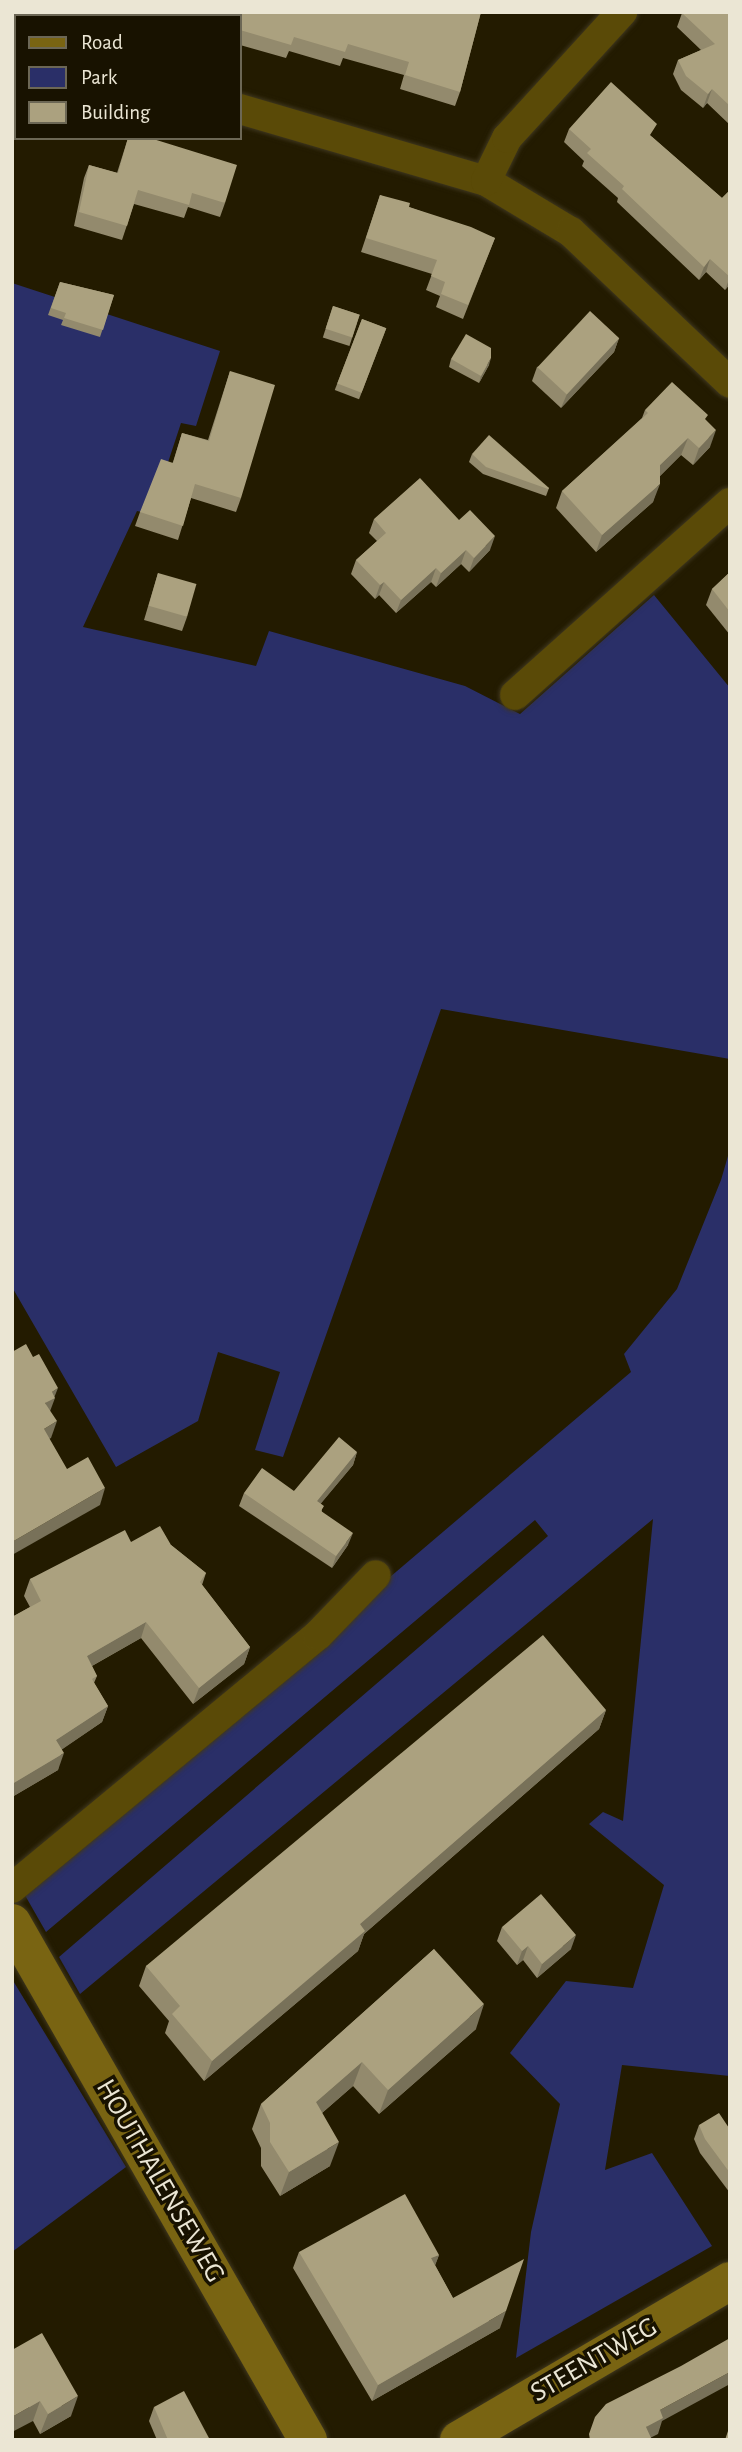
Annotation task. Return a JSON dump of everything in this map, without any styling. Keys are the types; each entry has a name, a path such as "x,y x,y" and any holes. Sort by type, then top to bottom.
{"street":[{"path":"486,181 507,138 622,12"},
{"path":"242,109 486,181 571,232 730,383"},
{"path":"515,695 730,503"},
{"path":"12,1888 318,1635 376,1576"},
{"name":"HOUTHALENSEWEG","path":"12,1923 308,2440"},
{"name":"STEENTWEG","path":"484,2434 730,2281"}],"green space":[{"path":"12,283 220,351 196,426 181,423 151,514 137,511 83,627 256,666 269,631 465,686 520,714 654,595 730,688 730,1059 441,1009 283,1457 255,1450 280,1372 218,1352 198,1421 116,1467 12,1287"},
{"path":"730,1149 730,2076 622,2065 605,2170 652,2153 712,2246 516,2358 531,2232 560,2104 510,2053 566,1981 633,1988 664,1885 589,1824 603,1812 623,1821 653,1519 80,1994 59,1957 548,1536 535,1520 46,1932 22,1890 631,1372 624,1354 677,1289 721,1180"},
{"path":"12,1979 126,2167 12,2252"}],"building":[{"path":"180,12 481,12 460,92 405,75 409,62 348,44 345,52 294,37 291,45 242,31 242,14"},
{"path":"683,12 730,12 730,106 712,89 708,94 686,76 678,60 715,44"},
{"path":"611,82 657,124 650,135 722,198 730,190 730,277 710,259 704,267 622,189 624,186 587,153 591,149 569,129"},
{"path":"127,140 156,140 237,165 225,203 192,193 189,205 138,190 127,226 79,212 89,165 118,173"},
{"path":"380,195 410,203 409,207 471,227 495,238 468,305 441,294 445,282 431,276 437,260 366,238"},
{"path":"60,282 114,295 103,330 64,318 66,313 51,308"},
{"path":"333,306 360,315 352,337 326,329"},
{"path":"590,311 619,338 567,395 537,367"},
{"path":"362,319 386,328 362,393 337,383"},
{"path":"466,334 491,348 491,358 481,376 451,359"},
{"path":"230,371 275,385 241,498 195,484 183,526 140,512 161,459 173,463 182,433 209,441"},
{"path":"672,382 708,415 705,419 716,430 699,448 688,438 660,465 660,484 602,535 562,491 648,413 645,410"},
{"path":"489,435 549,488 486,467 472,454"},
{"path":"420,478 459,520 470,510 495,536 474,558 466,550 441,573 436,568 401,600 384,582 380,585 356,560 386,533 374,519"},
{"path":"730,572 730,612 712,589"},
{"path":"158,573 196,584 187,617 149,606"},
{"path":"26,1344 33,1357 39,1354 58,1388 52,1392 55,1398 45,1403 57,1421 44,1429 67,1469 88,1457 105,1488 12,1542 12,1352"},
{"path":"339,1437 357,1452 317,1501 324,1506 321,1511 353,1533 336,1556 244,1493 262,1468 294,1491"},
{"path":"160,1526 171,1545 206,1573 200,1582 250,1647 199,1688 146,1622 87,1656 97,1676 92,1679 108,1706 56,1740 64,1753 12,1784 12,1617 41,1601 30,1579 125,1530 131,1542"},
{"path":"543,1635 606,1710 360,1924 365,1931 212,2061 172,2014 180,2006 146,1966"},
{"path":"541,1894 576,1935 542,1964 528,1946 522,1951 502,1927"},
{"path":"434,1949 484,2004 388,2090 362,2062 316,2102 339,2142 289,2172 270,2142 270,2123 261,2104"},
{"path":"719,2113 730,2128 730,2173 705,2139 699,2125"},
{"path":"405,2194 439,2255 431,2258 453,2298 524,2259 506,2311 378,2385 299,2252"},
{"path":"42,2333 78,2396 48,2414 40,2401 12,2417 12,2350"},
{"path":"730,2338 730,2372 660,2410 663,2418 646,2427 652,2440 590,2440 589,2434 595,2417 606,2404"},
{"path":"184,2391 210,2440 168,2440 154,2407"},
{"path":"730,2425 730,2440 725,2440"}]}
